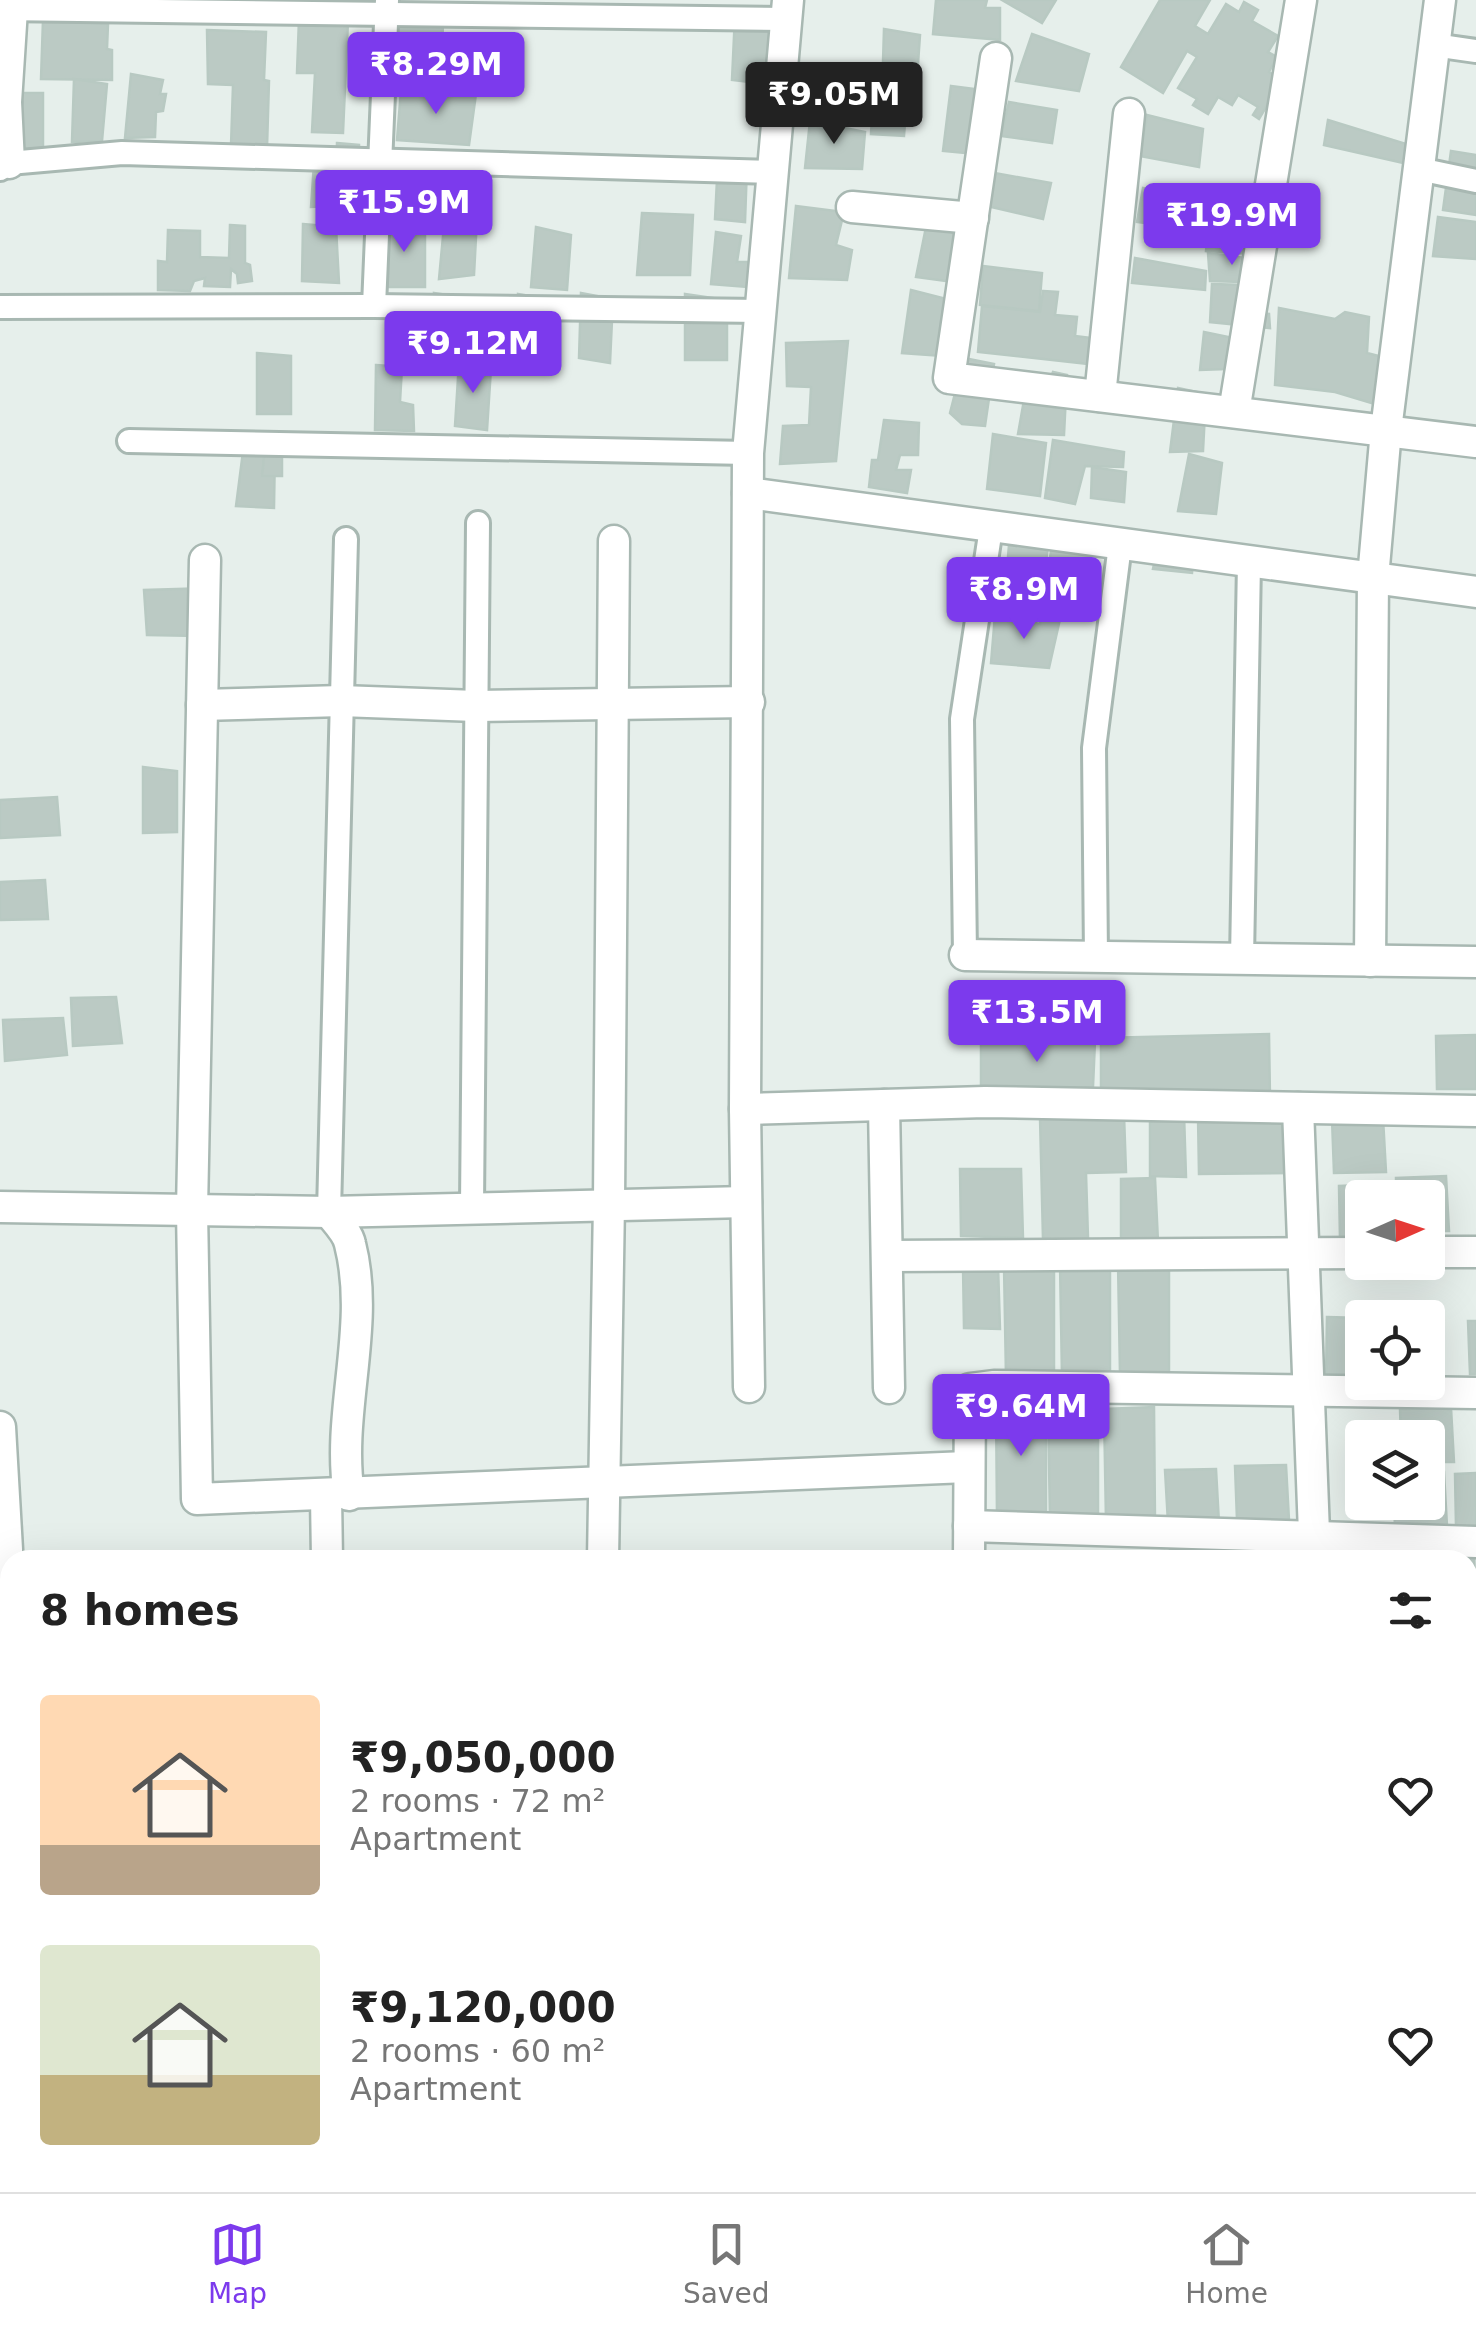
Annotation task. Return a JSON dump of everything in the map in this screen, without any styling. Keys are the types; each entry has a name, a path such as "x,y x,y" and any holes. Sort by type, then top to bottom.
{"street":[{"path":"1234,412 1301,0"},
{"path":"1370,960 1373,578 1386,430 1440,0"},
{"path":"4,166 6,9"},
{"path":"749,1387 748,453 787,10"},
{"path":"996,58 948,378 1476,442"},
{"path":"1100,396 1129,114"},
{"path":"852,207 973,218"},
{"path":"748,493 1476,592"},
{"path":"602,1550 614,542"},
{"path":"205,560 192,1210 197,1500 968,1467"},
{"path":"202,705 342,700 476,706 749,702"},
{"path":"965,955 1476,962"},
{"path":"746,1109 985,1102 1476,1112"},
{"path":"884,1105 889,1388"},
{"path":"1298,1108 1315,1550"},
{"path":"0,1207 329,1212 746,1202"},
{"path":"329,1212 350,1240 356,1300 345,1469 329,1550"},
{"path":"1445,1252 1476,1252"},
{"path":"888,1256 1345,1253"},
{"path":"969,1550 970,1389 994,1386 1476,1394"},
{"path":"0,1426 7,1550"},
{"path":"968,1526 1315,1550 1476,1542"}],"lane":[{"path":"374,306 387,7"},
{"path":"6,9 787,10"},
{"path":"1434,45 1476,52"},
{"path":"4,166 122,154 773,172"},
{"path":"1419,169 1476,181"},
{"path":"0,307 760,311"},
{"path":"129,441 748,453"},
{"path":"472,1206 478,523"},
{"path":"965,955 962,718 992,528"},
{"path":"329,1212 346,539"},
{"path":"1096,957 1094,748 1120,545"},
{"path":"1242,958 1248,562"}],"building":[{"path":"936,0 987,0 985,8 1000,8 1000,40 933,34"},
{"path":"1002,0 1056,0 1042,23"},
{"path":"1160,0 1210,0 1195,26 1208,34 1226,4 1239,12 1244,2 1258,10 1252,21 1278,36 1268,52 1277,57 1269,72 1282,80 1259,119 1253,115 1258,107 1238,95 1232,105 1218,97 1208,114 1193,105 1197,99 1178,88 1197,57 1187,51 1163,93 1121,67"},
{"path":"735,15 770,18 767,84 732,80"},
{"path":"430,18 443,22 441,86 394,86 394,27 428,28"},
{"path":"299,19 348,21 343,133 312,132 315,73 297,73"},
{"path":"43,20 108,24 112,80 41,79"},
{"path":"884,29 920,35 918,64 883,62"},
{"path":"207,30 266,32 267,148 231,146 233,85 208,84"},
{"path":"1032,34 1089,54 1079,91 1016,81"},
{"path":"131,74 163,80 160,94 166,94 163,111 156,112 155,137 125,138"},
{"path":"874,78 908,84 904,136 871,134"},
{"path":"74,79 107,84 102,141 72,142"},
{"path":"951,86 983,90 975,154 943,151"},
{"path":"401,90 476,94 469,145 397,140"},
{"path":"0,93 43,93 43,151 0,152"},
{"path":"1009,102 1057,110 1052,143 1001,136"},
{"path":"1147,115 1203,129 1199,167 1140,156"},
{"path":"1328,120 1416,147 1412,165 1324,145"},
{"path":"810,121 865,132 862,169 805,168"},
{"path":"337,143 359,145 357,207 335,205"},
{"path":"315,149 331,149 329,206 311,207"},
{"path":"1451,151 1476,155 1476,215 1443,210"},
{"path":"718,160 747,166 745,222 715,219"},
{"path":"989,172 1051,183 1043,219 987,206"},
{"path":"1143,188 1216,200 1213,232 1137,222"},
{"path":"796,206 844,212 836,245 852,250 847,280 789,278"},
{"path":"642,213 693,215 690,275 637,275"},
{"path":"445,215 477,218 474,275 439,279"},
{"path":"1438,217 1476,222 1476,259 1433,256"},
{"path":"384,222 425,224 425,287 383,287"},
{"path":"303,224 336,227 339,283 302,281"},
{"path":"1208,224 1267,230 1267,255 1206,251"},
{"path":"230,225 245,226 245,263 250,265 252,281 238,283 237,274 231,269 230,287 204,286 205,278 194,281 190,291 158,290 158,261 167,262 168,230 200,231 200,257 229,258"},
{"path":"536,227 571,235 567,290 531,287"},
{"path":"926,227 961,234 954,282 916,277"},
{"path":"716,232 741,236 737,262 750,262 747,287 711,284"},
{"path":"1208,253 1268,261 1242,282 1210,281"},
{"path":"1135,258 1206,271 1205,290 1132,283"},
{"path":"983,266 1042,273 1039,311 980,305"},
{"path":"1212,284 1245,285 1245,312 1269,314 1270,328 1210,322"},
{"path":"911,290 950,300 942,356 902,353"},
{"path":"1043,291 1058,292 1055,315 1077,317 1075,336 1100,339 1098,365 978,352 982,306 1040,312"},
{"path":"434,293 468,298 469,358 435,351"},
{"path":"581,293 613,299 610,363 579,358"},
{"path":"518,294 554,300 546,360 515,357"},
{"path":"685,294 727,300 727,360 685,360"},
{"path":"389,297 418,298 423,351 390,349"},
{"path":"1279,308 1335,319 1345,312 1369,317 1367,353 1390,359 1381,406 1335,392 1275,385"},
{"path":"1204,332 1257,343 1227,369 1200,370"},
{"path":"848,341 836,461 780,464 783,426 809,425 811,387 787,386 786,343"},
{"path":"257,353 291,356 291,414 257,414"},
{"path":"964,358 994,364 985,426 962,424 950,413"},
{"path":"459,362 491,368 487,430 455,426"},
{"path":"376,365 402,367 400,402 413,405 414,431 375,430"},
{"path":"1029,372 1050,379 1053,372 1067,375 1064,435 1018,434"},
{"path":"1178,388 1206,394 1203,451 1170,452"},
{"path":"884,420 919,423 918,455 900,455 896,470 911,470 907,493 869,487"},
{"path":"993,434 1046,443 1040,496 987,489"},
{"path":"245,436 275,448 274,508 236,506"},
{"path":"266,437 282,438 282,476 262,476"},
{"path":"1053,440 1124,452 1123,467 1085,466 1075,504 1045,498"},
{"path":"1189,454 1222,463 1216,514 1178,511"},
{"path":"1092,467 1126,472 1124,502 1091,498"},
{"path":"1011,521 1050,528 1043,588 1006,581"},
{"path":"1055,526 1091,533 1082,594 1045,589"},
{"path":"1160,537 1195,543 1192,573 1153,569"},
{"path":"209,588 199,636 147,635 144,590"},
{"path":"1043,614 1060,619 1049,668 991,663 995,615 1040,624"},
{"path":"143,767 177,771 177,832 143,833"},
{"path":"57,797 60,835 0,838 0,800"},
{"path":"45,880 48,919 0,920 0,882"},
{"path":"116,997 122,1043 73,1046 71,998"},
{"path":"63,1018 67,1055 5,1061 3,1020"},
{"path":"1269,1034 1270,1098 1101,1095 1101,1038"},
{"path":"1476,1035 1476,1089 1437,1089 1436,1036"},
{"path":"1095,1041 1093,1087 981,1091 981,1043"},
{"path":"1150,1114 1184,1114 1186,1177 1150,1176"},
{"path":"1124,1115 1126,1172 1086,1173 1088,1238 1043,1239 1040,1117"},
{"path":"1291,1115 1292,1173 1199,1174 1198,1116"},
{"path":"1383,1118 1386,1172 1334,1173 1332,1119"},
{"path":"960,1169 1021,1169 1023,1238 961,1236"},
{"path":"1446,1176 1449,1231 1445,1231 1445,1180 1396,1178"},
{"path":"1155,1178 1158,1242 1121,1240 1121,1179"},
{"path":"1339,1186 1345,1186 1345,1239 1340,1239"},
{"path":"1169,1261 1169,1374 1120,1374 1118,1262"},
{"path":"1110,1262 1110,1376 1062,1376 1060,1263"},
{"path":"1054,1264 1054,1377 1006,1377 1004,1265"},
{"path":"998,1265 1000,1329 964,1328 963,1266"},
{"path":"1327,1317 1345,1318 1345,1378 1326,1377"},
{"path":"1468,1321 1476,1321 1476,1374 1470,1374"},
{"path":"1046,1402 1046,1516 997,1516 996,1404"},
{"path":"1098,1406 1098,1520 1050,1519 1048,1407"},
{"path":"1154,1407 1155,1520 1106,1521 1104,1409"},
{"path":"1451,1408 1454,1462 1445,1462 1445,1420 1400,1420 1400,1409"},
{"path":"1286,1465 1289,1520 1237,1520 1235,1466"},
{"path":"1216,1469 1219,1523 1168,1523 1165,1470"},
{"path":"1476,1473 1476,1527 1456,1527 1455,1474"},
{"path":"1445,1490 1447,1526 1395,1527 1395,1520 1445,1520"}]}
